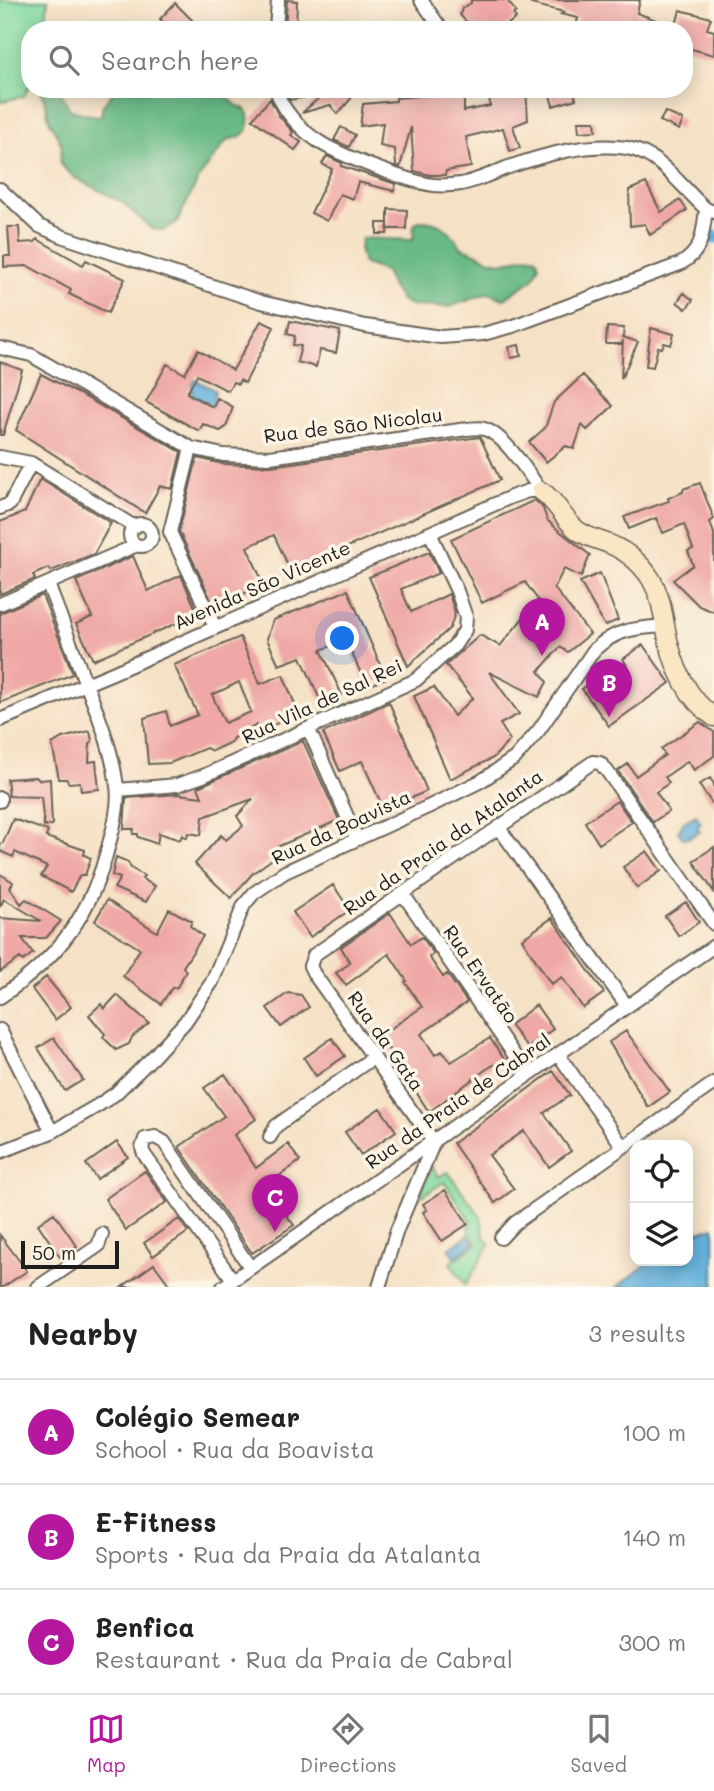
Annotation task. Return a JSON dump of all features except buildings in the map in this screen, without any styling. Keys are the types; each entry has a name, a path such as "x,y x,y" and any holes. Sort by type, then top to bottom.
{"street":[{"path":"277,21 278,0"},
{"path":"421,0 436,21"},
{"path":"0,189 40,226 71,240 261,302 365,326 441,337 483,334 513,326 680,264 689,259 700,246 710,210 649,155 625,148 565,152 460,184 433,185 342,154 313,138 286,109 280,98"},
{"name":"Rua de São Nicolau","path":"0,348 31,355 55,367 191,448 223,455 270,457 467,429 485,429 509,450 541,491"},
{"path":"191,448 170,532 215,627"},
{"path":"0,457 31,463 135,527"},
{"path":"0,508 10,504 31,463"},
{"name":"Avenida São Vicente","path":"0,720 510,497 528,491 541,491"},
{"path":"541,491 549,496 575,529 589,538 618,547 639,562 663,607 665,626 682,680 695,700 714,717"},
{"path":"137,545 131,538 135,527 148,527 152,536"},
{"path":"0,604 137,545 147,544 152,536 170,532"},
{"name":"Rua Vila de Sal Rei","path":"118,790 177,785 309,730 416,680 455,645 465,630 466,617 457,591 430,533"},
{"path":"0,997 56,952 82,916 102,874 114,826 118,790 99,713 48,584"},
{"name":"Rua da Boavista","path":"0,1152 52,1132 115,1094 185,1022 212,982 244,905 254,893 285,872 481,780 515,758 539,730 603,641 619,631 665,626"},
{"path":"309,730 357,839"},
{"name":"Rua da Praia da Atalanta","path":"311,960 319,950 593,762 600,763 607,771 714,924"},
{"path":"499,828 627,1006"},
{"name":"Rua Ervatão","path":"403,894 528,1075"},
{"name":"Rua da Praia de Cabral","path":"228,1283 714,946"},
{"name":"Rua da Gata","path":"311,960 310,966 314,974 434,1142"},
{"path":"0,1030 52,1132"},
{"path":"558,1054 623,1147"},
{"path":"270,1137 276,1126 374,1056"},
{"path":"501,1238 515,1223 714,1083"},
{"path":"228,1283 144,1154 142,1148 145,1139 155,1136 164,1142 250,1267"},
{"path":"379,1287 397,1230 434,1142"},
{"path":"38,1287 98,1246 102,1234"}],"green space":[{"path":"0,0 48,0 46,21 21,21 21,97 0,102"},
{"path":"44,98 64,98 70,110 98,117 109,98 229,98 247,111 249,120 248,130 239,137 227,140 199,178 177,222 164,230 152,229 122,202 75,178 60,164 62,145 48,118"},
{"path":"419,221 433,222 449,232 462,248 488,259 504,262 532,257 537,258 539,266 533,279 504,299 489,293 449,307 412,306 402,301 385,271 364,264 360,248 362,238 413,240 414,225"},
{"path":"432,1166 438,1177 448,1172 481,1217 484,1237 490,1244 466,1285 450,1263 477,1244 468,1230 470,1220 444,1182 419,1198"}],"water":[{"path":"193,379 215,390 213,407 192,395"},
{"path":"696,815 701,823 697,828 700,832 683,838 678,832 684,822"},
{"path":"714,1227 714,1287 617,1287 644,1266 693,1266 693,1233"},
{"path":"468,1235 474,1243 455,1257 449,1249"}],"place":[{"name":"Colégio Semear","path":"542,656"},
{"name":"E-Fitness","path":"609,717"},
{"name":"Benfica","path":"275,1232"}]}
